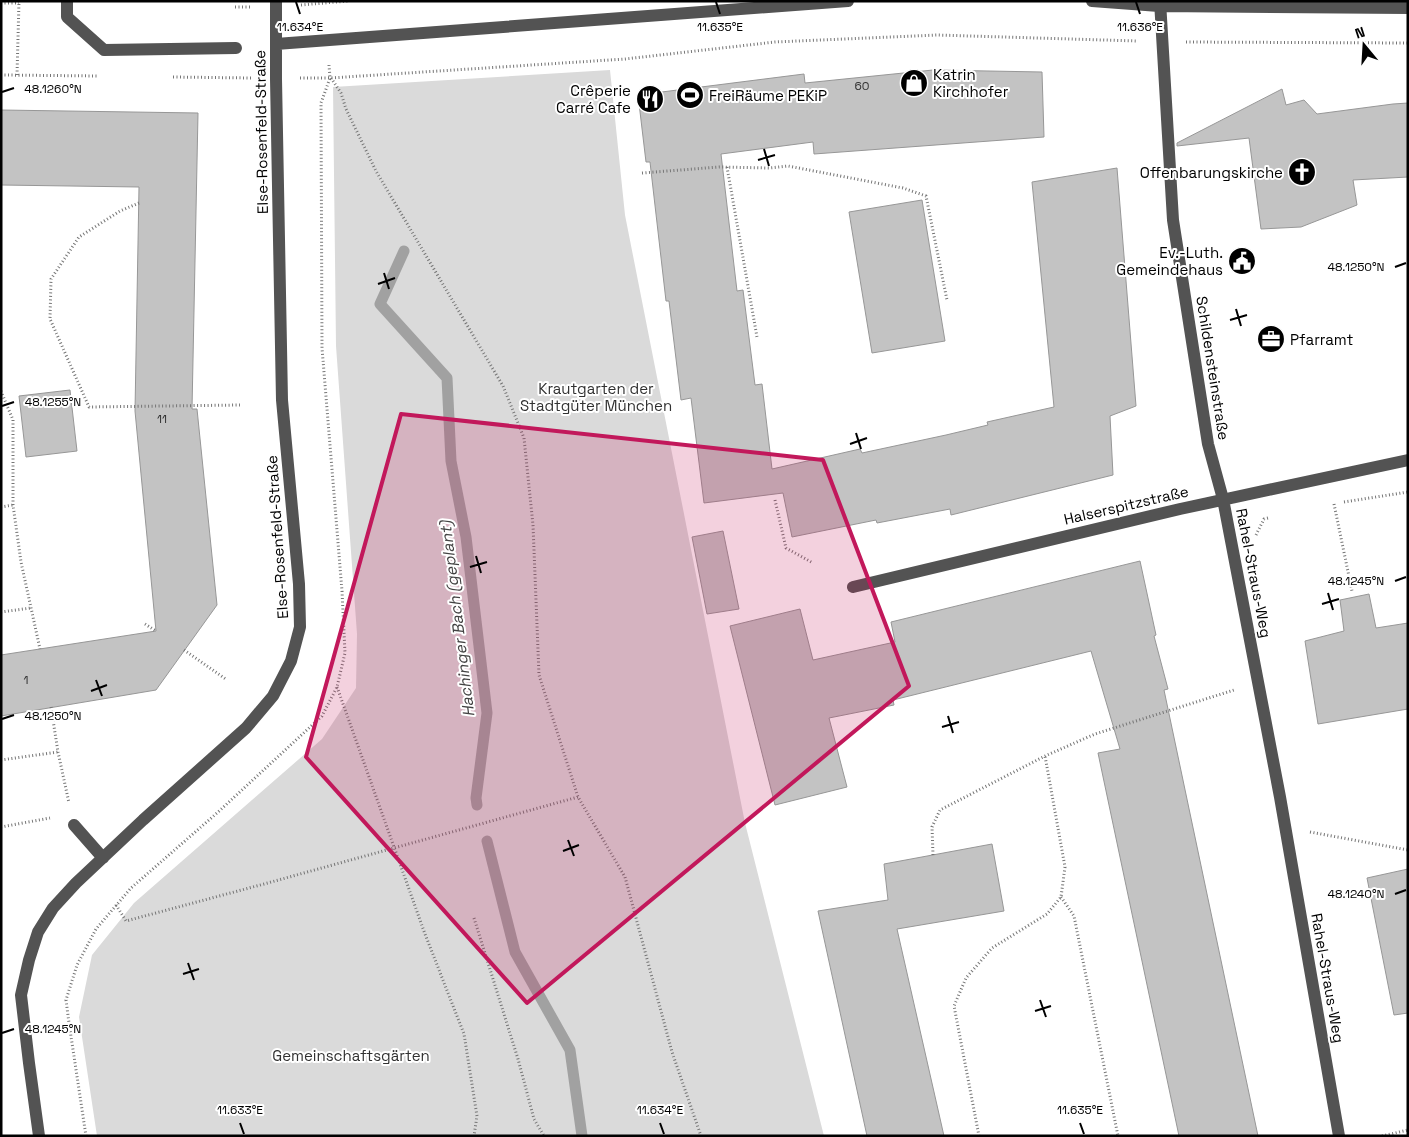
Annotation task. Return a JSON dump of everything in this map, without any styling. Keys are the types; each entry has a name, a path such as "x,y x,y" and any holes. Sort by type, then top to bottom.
{"street":[{"path":"67,1 67,17 104,50 236,48"},
{"name":"Else-Rosenfeld-Straße","path":"39,1136 21,995 38,932 54,908 76,883 246,728 272,696 291,661 300,627 299,584 282,400 276,1"},
{"path":"276,44 848,1"},
{"path":"1092,1 1159,4 1408,8"},
{"name":"Schildensteinstraße","path":"1159,4 1173,220 1208,444 1224,499"},
{"name":"Halserspitzstraße","path":"853,587 1224,499 1408,460"},
{"name":"Rahel-Straus-Weg","path":"1224,499 1286,826 1339,1136"},
{"path":"73,820 103,858"}],"path":[{"path":"326,3 348,1"},
{"path":"1,3 19,2 17,75"},
{"path":"330,78 625,59 784,42 937,35 1162,42 1408,43"},
{"path":"86,1136 66,1000 77,965 96,929 130,888 217,813 322,716 337,687 345,653 342,591 322,348 321,103 330,78 327,40"},
{"path":"330,78 340,93 376,171 504,386 524,438 533,525 539,675 578,797 625,876 672,1052 701,1136"},
{"path":"642,173 719,166 770,168 788,166 903,188 926,196 948,300"},
{"path":"728,167 757,338"},
{"path":"139,203 120,211 78,237 51,279 50,320 89,407 240,405"},
{"path":"1,391 13,420 13,505 21,562 40,649"},
{"path":"1343,502 1408,492"},
{"path":"775,500 786,548 813,563"},
{"path":"1325,505 1334,504 1352,591"},
{"path":"1,507 13,505"},
{"path":"1256,536 1264,519 1272,516"},
{"path":"1,612 31,608"},
{"path":"145,624 156,631"},
{"path":"184,650 227,680"},
{"path":"933,855 932,827 940,810 1045,756 1095,734 1258,682"},
{"path":"337,687 424,934 464,1034 476,1116 474,1136"},
{"path":"1,826 73,820 58,752 51,707"},
{"path":"1,760 58,752"},
{"path":"979,1136 954,1006 966,978 992,948 1046,914 1061,897 1065,867 1045,756"},
{"path":"116,904 126,920 578,797"},
{"path":"1286,826 1334,837 1408,850"},
{"path":"1061,897 1074,916 1118,1136"},
{"path":"474,918 518,1059 534,1119 544,1136"},
{"path":"1382,1136 1408,1130"}],"highlighted area":[{"path":"401,414 823,460 909,686 527,1003 306,757"}],"green space":[{"path":"610,70 625,215 745,823 824,1136 97,1136 79,1017 92,955 134,903 322,739 356,688 357,634 336,346 333,87"}],"building":[{"path":"933,70 1042,72 1044,137 814,154 813,142 721,154 737,291 743,290 755,385 762,384 772,469 860,449 862,453 946,435 988,425 987,422 1054,407 1032,182 1117,168 1136,406 1110,416 1113,475 951,515 950,509 877,523 876,520 792,537 783,493 704,503 691,398 681,400 669,301 666,301 650,162 646,162 638,95 804,74 805,83"},
{"name":"Offenbarungskirche","path":"1282,89 1286,105 1304,100 1317,114 1408,103 1408,177 1353,180 1357,205 1301,227 1261,229 1249,138 1177,146 1177,143"},
{"path":"1,110 198,113 192,409 197,409 217,605 156,690 1,716 1,655 156,631 135,411 139,187 1,185"},
{"path":"922,200 945,341 872,353 849,212"},
{"path":"70,390 77,451 26,457 19,396"},
{"path":"723,531 739,609 707,614 692,537"},
{"path":"1140,561 1156,635 1154,636 1168,689 1164,690 1258,1136 1179,1136 1098,753 1120,749 1091,651 893,700 894,705 829,718 847,787 775,805 730,626 800,609 813,660 895,642 891,622"},
{"path":"1369,594 1376,628 1408,623 1408,709 1318,724 1305,641 1344,631 1340,600"},
{"path":"992,844 1004,911 897,929 944,1136 867,1136 818,911 888,900 884,864"},
{"path":"1408,869 1408,1013 1394,1015 1367,878"}],"waterway":[{"name":"Hachinger Bach (geplant)","path":"404,251 380,304 447,378 451,461 466,537 487,713 476,798 477,805"},
{"name":"Hachinger Bach (geplant)","path":"487,841 515,952 570,1050 582,1136"}],"place":[{"name":"Katrin Kirchhofer","path":"914,83"},
{"name":"FreiRäume PEKiP","path":"690,95"},
{"name":"Crêperie Carré Cafe","path":"650,99"},
{"name":"Offenbarungskirche","path":"1302,172"},
{"name":"Ev.-Luth. Gemeindehaus","path":"1242,261"},
{"name":"Pfarramt","path":"1271,339"}],"park label":[{"name":"Krautgarten der Stadtgüter München","path":"596,396"},
{"name":"Gemeinschaftsgärten","path":"351,1055"}]}
